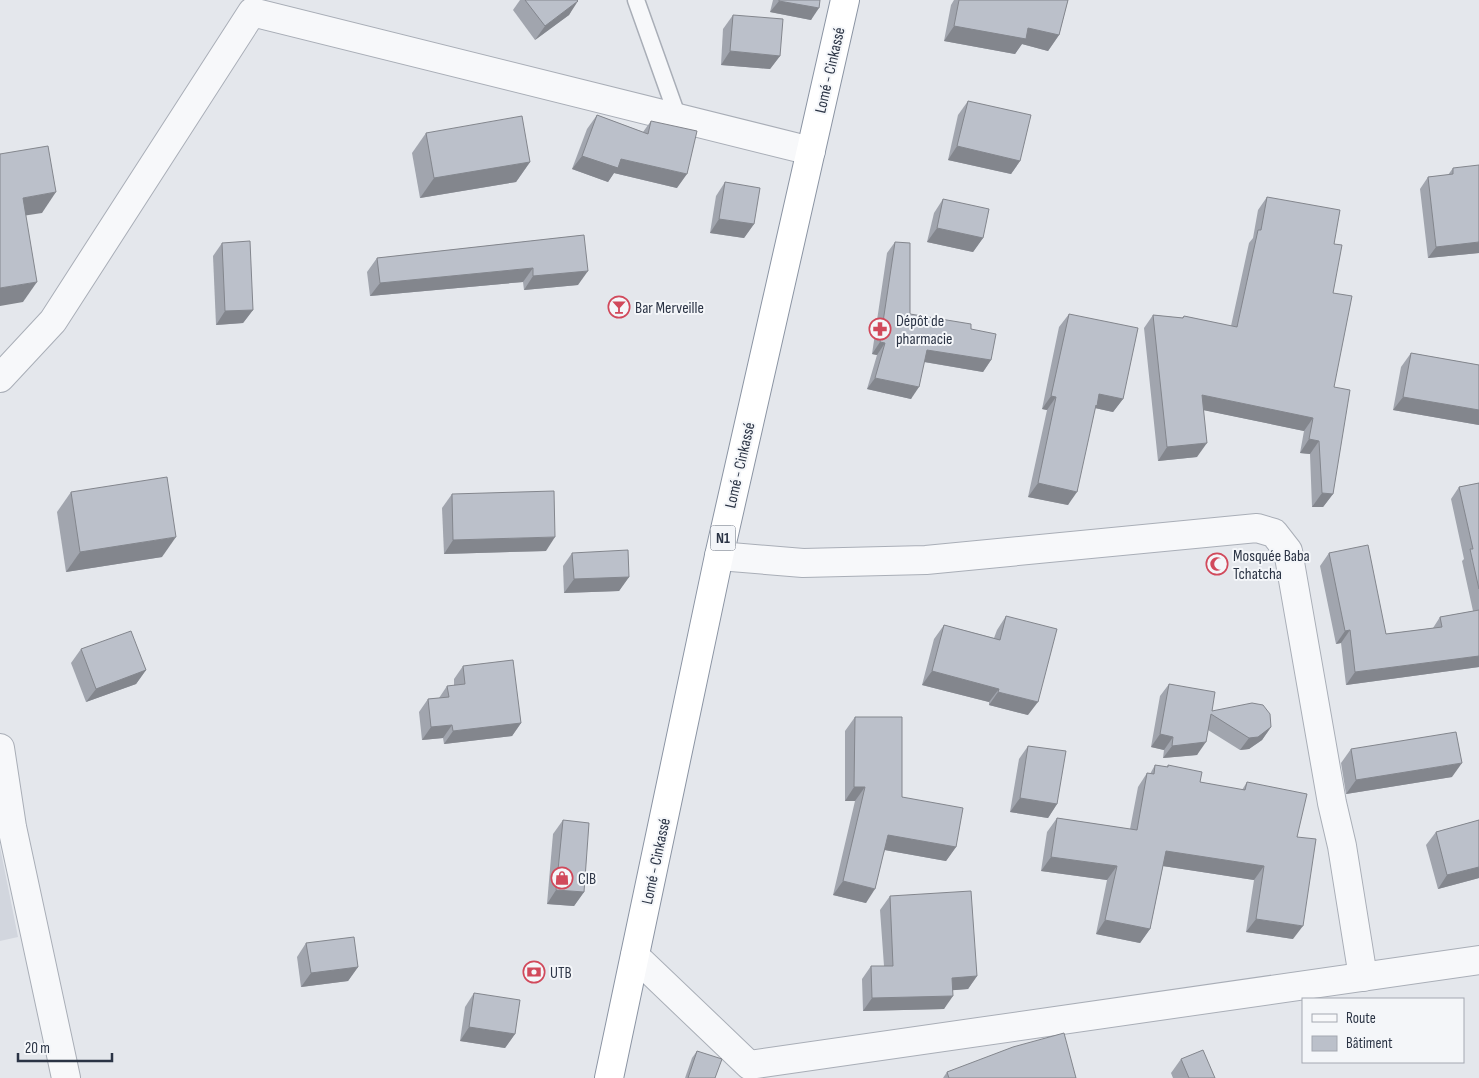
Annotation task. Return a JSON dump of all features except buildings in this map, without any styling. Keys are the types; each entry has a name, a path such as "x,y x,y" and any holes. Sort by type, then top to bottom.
{"highway":[{"name":"Lomé - Cinkassé","path":"609,1078 719,556 845,0"}],"street":[{"path":"0,378 53,321 252,12 811,151"},
{"path":"719,556 803,562 926,560 1257,528 1274,533 1288,551 1332,803 1342,846 1363,977"},
{"path":"0,748 12,827 66,1078"},
{"path":"635,956 752,1072 1479,960"}],"lane":[{"path":"636,0 678,118"}],"shaded area":[{"path":"0,847 18,937 0,941"}],"place":[{"name":"Bar Merveille","path":"619,307"},
{"name":"Dépôt de pharmacie","path":"880,329"},
{"name":"Mosquée Baba Tchatcha","path":"1217,564"},
{"name":"CIB","path":"562,878"},
{"name":"UTB","path":"534,972"}]}
